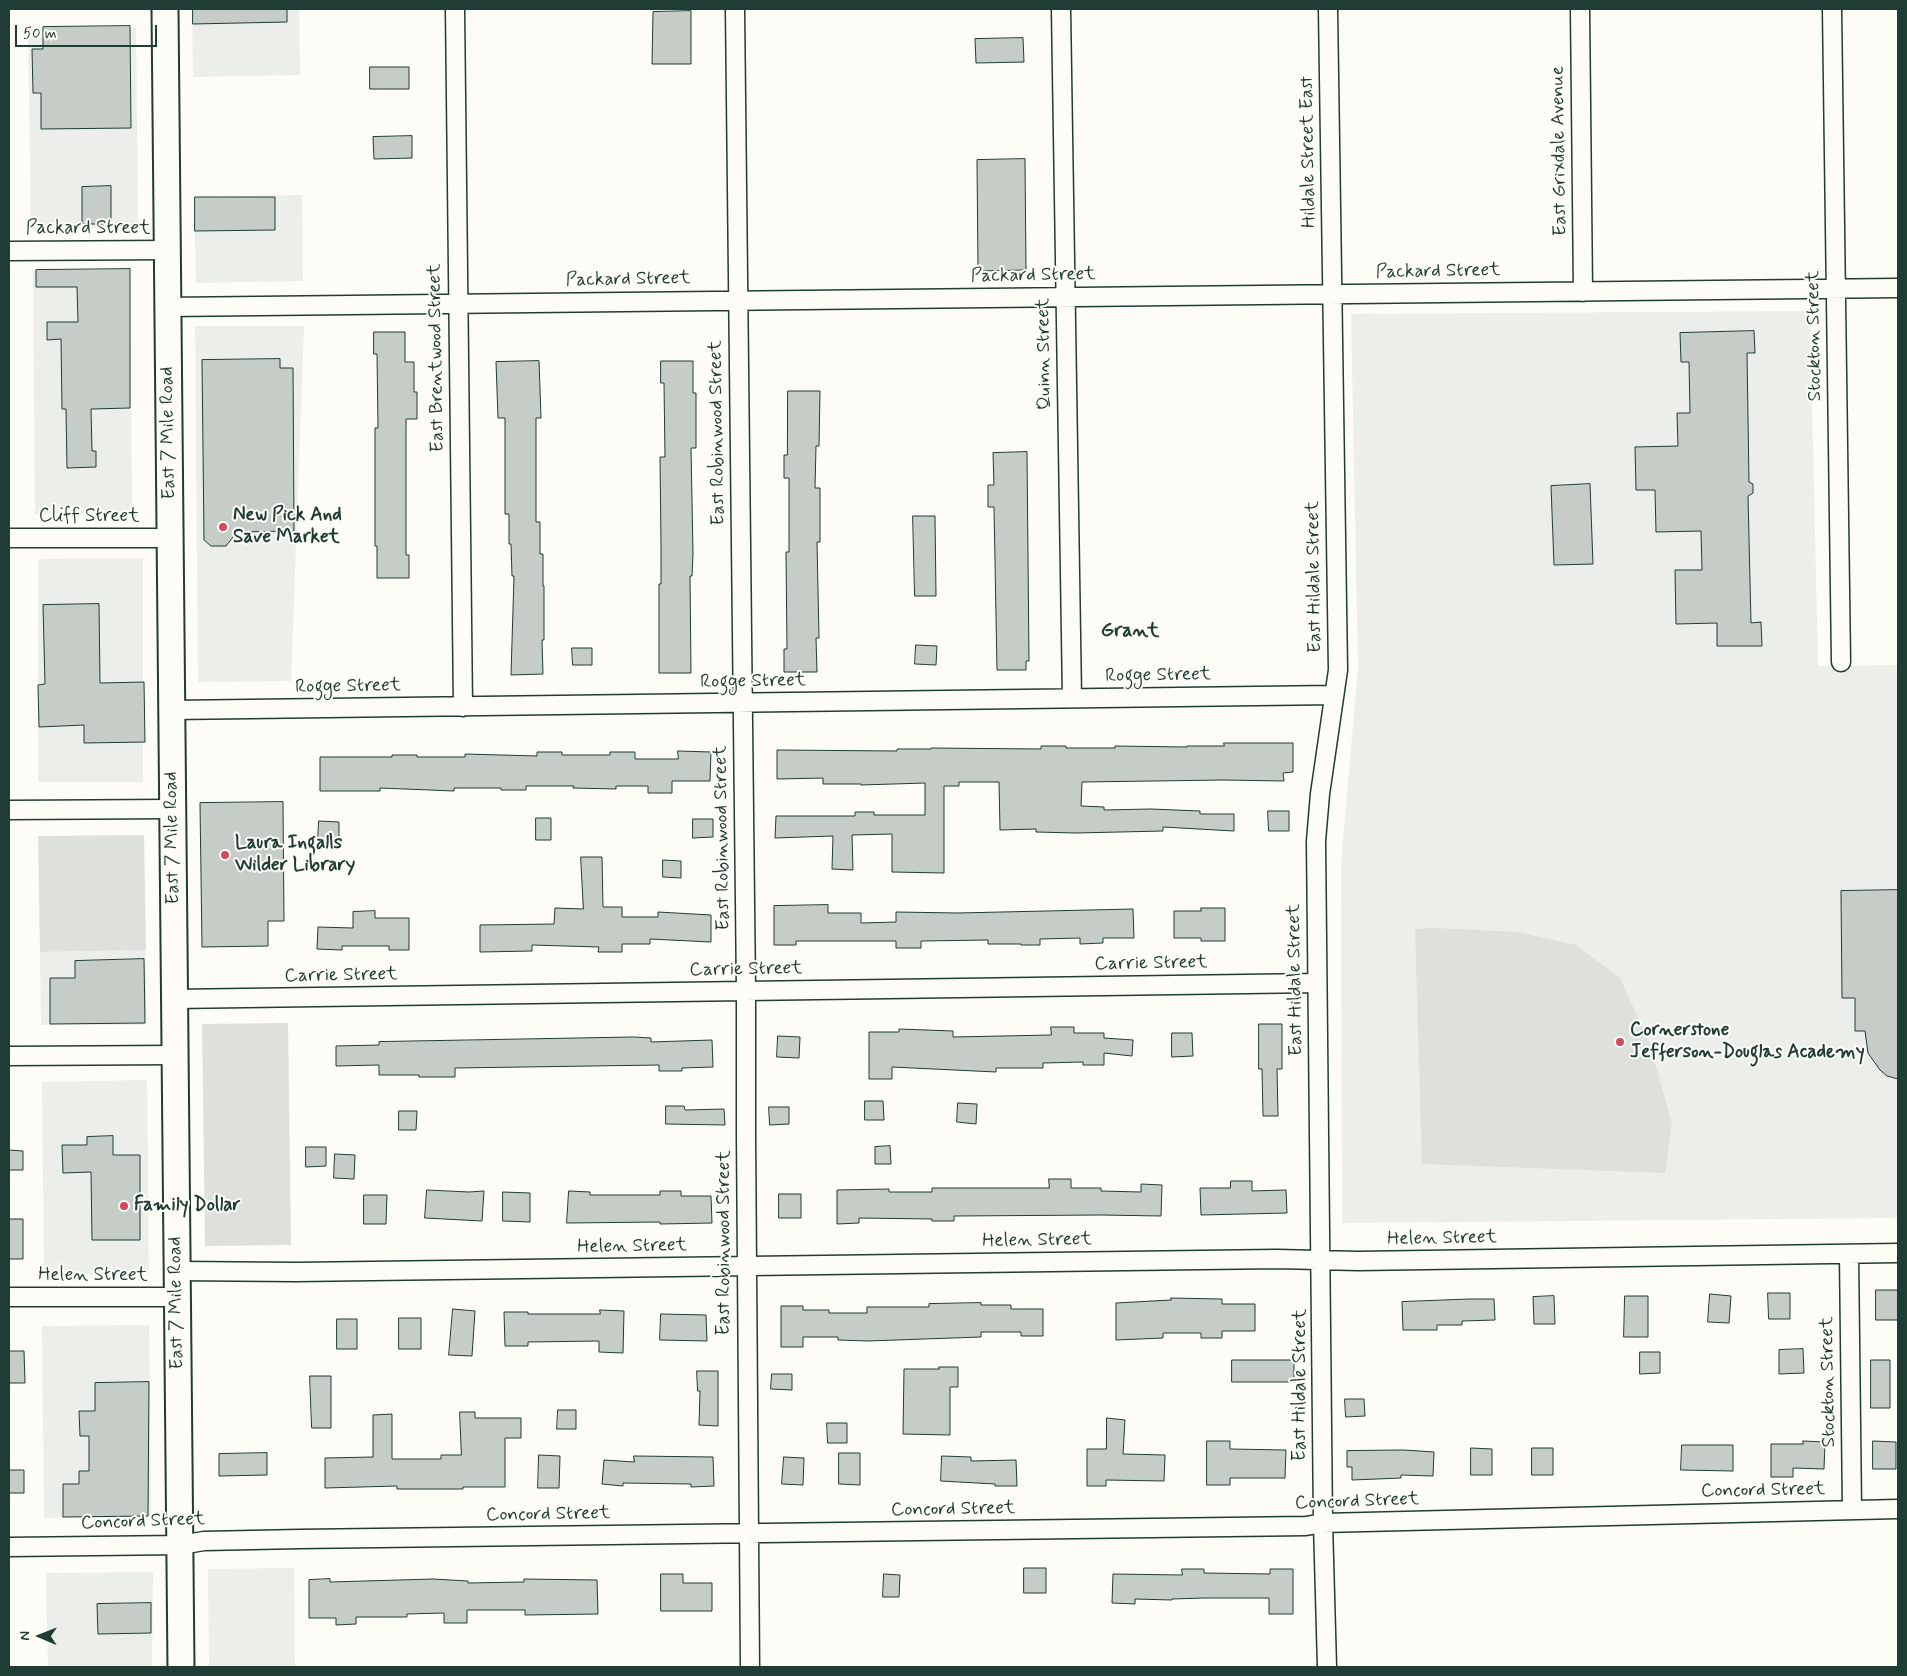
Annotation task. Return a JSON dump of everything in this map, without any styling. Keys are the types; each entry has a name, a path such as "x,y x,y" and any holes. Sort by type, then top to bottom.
{"street":[{"name":"East 7 Mile Road","path":"165,9 181,1667"},
{"name":"East Brentwood Street","path":"455,9 463,707"},
{"name":"East Robinwood Street","path":"734,9 746,991 746,1267 750,1667"},
{"name":"Quinn Street","path":"1061,9 1072,698"},
{"name":"Hildale Street East","path":"1328,9 1332,294"},
{"name":"East Grixdale Avenue","path":"1580,9 1583,292"},
{"name":"Stockton Street","path":"1832,9 1841,662"},
{"name":"Packard Street","path":"9,251 167,250"},
{"name":"Packard Street","path":"168,307 1898,288"},
{"name":"East Hildale Street","path":"1327,1667 1323,1523 1317,835 1320,794 1338,670 1332,294"},
{"name":"Cliff Street","path":"9,538 170,538"},
{"name":"Rogge Street","path":"172,710 1334,695"},
{"path":"9,810 172,809"},
{"name":"Carrie Street","path":"174,999 1317,983"},
{"path":"9,1056 175,1055"},
{"name":"Helen Street","path":"176,1271 746,1267 1278,1259 1898,1253"},
{"name":"Stockton Street","path":"1849,1254 1852,1510"},
{"name":"Helen Street","path":"9,1297 176,1297"},
{"name":"Concord Street","path":"9,1547 180,1545 204,1541 1306,1526 1323,1523 1898,1509"}],"shaded area":[{"path":"192,9 299,9 300,75 193,77"},
{"path":"136,28 138,227 31,229 28,29"},
{"path":"302,195 303,281 196,283 194,197"},
{"path":"130,270 132,514 35,514 33,271"},
{"name":"Cornerstone Jefferson-Douglas Academy","path":"1810,311 1818,666 1898,665 1898,1218 1342,1223 1341,865 1358,667 1351,314"},
{"path":"195,326 304,326 291,681 198,682"},
{"path":"143,558 143,782 38,782 38,559"},
{"path":"144,835 146,950 40,952 38,836"},
{"path":"1436,928 1516,932 1576,945 1620,978 1650,1044 1672,1124 1665,1173 1422,1164 1415,929"},
{"path":"146,950 146,1025 41,1025 40,952"},
{"path":"288,1023 291,1245 205,1246 202,1024"},
{"path":"147,1080 149,1273 44,1275 42,1082"},
{"path":"149,1325 151,1517 44,1518 42,1326"},
{"path":"294,1568 295,1667 209,1667 208,1569"},
{"path":"153,1572 152,1667 48,1667 46,1573"}],"building":[{"path":"193,9 287,9 287,22 193,24"},
{"path":"691,11 691,64 652,64 653,12"},
{"path":"130,26 131,128 41,129 41,93 33,93 32,49 43,49 43,27"},
{"path":"1023,38 1024,62 976,63 975,39"},
{"path":"370,67 409,67 409,89 370,89"},
{"path":"412,136 412,158 374,159 373,137"},
{"path":"1025,159 1026,270 978,271 977,160"},
{"path":"111,186 111,224 82,224 82,187"},
{"path":"195,197 275,197 275,230 195,231"},
{"path":"130,269 130,408 91,409 92,451 96,451 96,467 67,468 66,409 62,409 61,339 47,340 47,322 78,322 77,287 36,287 36,270"},
{"path":"1754,331 1755,353 1747,353 1749,482 1753,484 1753,493 1748,496 1751,623 1761,622 1762,646 1717,646 1717,623 1676,624 1675,570 1702,570 1701,531 1656,532 1655,490 1636,490 1635,447 1678,446 1677,413 1690,413 1689,362 1681,362 1680,333"},
{"path":"374,332 405,332 405,362 414,362 414,392 417,392 417,419 406,419 406,555 409,555 409,578 377,578 377,546 375,546 375,428 378,428 377,354 374,354"},
{"path":"280,359 280,368 293,368 294,531 237,532 226,546 211,546 204,540 202,360"},
{"path":"539,361 541,418 536,418 536,522 540,522 540,554 543,554 543,674 511,675 514,576 512,576 511,544 509,544 509,514 505,514 505,418 498,418 496,362"},
{"path":"661,361 693,361 693,393 696,393 696,448 691,448 693,554 692,576 690,576 691,673 659,673 659,584 661,584 660,457 665,457 664,383 661,383"},
{"path":"788,391 820,391 819,446 816,446 815,488 820,488 820,542 817,542 819,638 816,638 817,672 784,672 784,649 787,649 786,552 789,552 789,478 784,478 784,455 787,455"},
{"path":"1027,452 1029,661 1026,661 1026,670 997,670 994,507 988,507 988,485 994,485 993,453"},
{"path":"1590,484 1593,564 1554,565 1551,486"},
{"path":"913,516 935,516 936,596 915,596"},
{"path":"99,604 100,683 144,682 145,742 84,743 84,725 39,727 38,685 45,684 43,605"},
{"path":"916,645 937,646 936,665 915,664"},
{"path":"572,648 592,648 592,665 573,665"},
{"path":"1224,743 1293,743 1293,772 1283,773 1284,781 1082,782 1081,806 1104,807 1104,810 1151,809 1200,811 1200,814 1234,814 1234,831 1163,827 1163,831 1076,833 1036,832 1036,829 1000,830 999,782 959,782 959,786 944,786 944,873 892,872 892,834 852,835 853,870 832,869 833,836 775,838 776,816 855,816 855,812 874,812 874,815 925,815 925,783 823,784 823,778 777,779 777,750 1041,749 1041,746 1066,746 1066,748 1115,748 1115,746 1187,747 1224,746"},
{"path":"678,751 711,752 710,781 672,781 672,793 648,793 648,786 616,786 616,789 573,788 574,786 526,786 526,790 454,788 454,791 380,788 380,791 320,791 320,757 417,755 417,757 465,757 465,754 537,756 537,752 562,752 562,755 610,755 610,752 635,752 635,759 678,759"},
{"name":"Laura Ingalls Wilder Library","path":"283,802 284,921 268,921 268,946 202,947 200,803"},
{"path":"1268,811 1289,811 1289,831 1269,831"},
{"path":"536,818 551,818 551,840 536,840"},
{"path":"693,819 713,819 713,837 693,838"},
{"path":"319,821 339,822 339,842 318,841"},
{"path":"581,857 602,857 603,907 622,907 622,917 658,917 658,912 711,915 711,942 650,939 650,944 622,944 622,952 598,952 599,947 532,945 532,951 480,952 480,925 554,924 555,908 583,909"},
{"path":"663,860 681,861 681,878 663,877"},
{"path":"1898,890 1898,1079 1887,1076 1880,1070 1868,1053 1865,1031 1855,1031 1855,998 1842,998 1841,891"},
{"path":"828,905 828,913 861,913 861,923 896,922 896,912 958,913 1133,909 1134,938 1103,938 1103,943 1080,944 1080,938 1040,939 1040,945 988,944 988,940 921,941 921,948 896,948 896,941 796,941 796,945 774,945 774,906"},
{"path":"1201,908 1225,908 1225,941 1201,941 1201,938 1174,938 1174,911 1201,911"},
{"path":"375,911 375,918 409,918 409,950 389,950 389,946 342,946 342,950 317,949 318,927 353,928 353,912"},
{"path":"144,959 145,1023 50,1024 50,978 75,978 75,961"},
{"path":"1259,1024 1282,1024 1282,1069 1277,1069 1278,1116 1263,1116 1262,1069 1259,1069"},
{"path":"1051,1027 1074,1027 1074,1033 1104,1033 1104,1038 1133,1040 1132,1056 1104,1053 1104,1065 1083,1065 1083,1062 1043,1063 1043,1068 996,1068 996,1072 892,1067 892,1079 869,1079 869,1032 899,1032 899,1029 953,1031 953,1037 1051,1035"},
{"path":"1172,1033 1192,1033 1193,1056 1172,1057"},
{"path":"778,1036 800,1037 799,1058 777,1057"},
{"path":"651,1038 651,1042 712,1040 713,1067 682,1068 682,1071 659,1071 659,1065 455,1068 455,1077 419,1077 419,1075 379,1075 379,1065 336,1066 336,1046 379,1045 379,1042"},
{"path":"865,1101 883,1101 884,1120 865,1120"},
{"path":"958,1103 977,1104 976,1124 957,1122"},
{"path":"666,1106 684,1106 685,1110 724,1109 725,1125 666,1124"},
{"path":"769,1107 789,1107 789,1124 770,1125"},
{"path":"399,1111 417,1111 416,1130 399,1130"},
{"path":"113,1136 113,1155 140,1155 140,1240 92,1240 91,1172 63,1173 62,1145 87,1145 87,1137"},
{"path":"890,1146 891,1164 875,1164 875,1147"},
{"path":"306,1147 326,1147 326,1166 306,1167"},
{"path":"9,1150 23,1151 23,1170 9,1170"},
{"path":"335,1154 355,1155 354,1179 334,1178"},
{"path":"1049,1179 1071,1179 1071,1188 1101,1188 1101,1191 1141,1192 1141,1184 1162,1185 1161,1216 954,1216 954,1221 859,1218 859,1223 837,1224 837,1190 889,1189 889,1192 932,1192 932,1188 1049,1188"},
{"path":"1231,1181 1252,1181 1252,1191 1286,1190 1287,1213 1201,1215 1200,1188 1230,1188"},
{"path":"427,1190 484,1191 482,1221 425,1218"},
{"path":"569,1191 590,1192 590,1195 660,1195 660,1191 681,1191 681,1196 711,1196 712,1223 567,1223"},
{"path":"503,1192 530,1193 530,1222 503,1221"},
{"path":"779,1194 801,1194 801,1218 779,1218"},
{"path":"364,1195 387,1195 386,1224 364,1224"},
{"path":"9,1219 23,1219 23,1259 9,1259"},
{"path":"1876,1290 1898,1290 1898,1320 1876,1320"},
{"path":"1768,1293 1790,1293 1790,1319 1769,1319"},
{"path":"1710,1294 1731,1296 1729,1323 1708,1322"},
{"path":"1554,1296 1555,1324 1534,1324 1533,1297"},
{"path":"1625,1296 1648,1296 1648,1337 1624,1337"},
{"path":"1171,1298 1222,1299 1222,1304 1255,1304 1255,1331 1222,1331 1222,1338 1201,1338 1201,1333 1163,1333 1163,1338 1116,1340 1116,1303 1171,1300"},
{"path":"1494,1299 1495,1320 1462,1321 1462,1325 1437,1325 1437,1330 1403,1330 1402,1302"},
{"path":"981,1303 981,1305 1011,1305 1011,1309 1043,1309 1043,1336 1021,1336 1021,1332 981,1332 981,1337 868,1341 838,1340 838,1337 803,1337 803,1347 781,1347 781,1306 803,1306 803,1310 829,1310 829,1313 867,1313 867,1307 929,1307 929,1304"},
{"path":"453,1309 475,1311 472,1356 449,1355"},
{"path":"600,1310 624,1311 623,1353 599,1352 599,1341 528,1342 528,1346 505,1346 504,1312 600,1314"},
{"path":"661,1314 706,1315 707,1341 660,1340"},
{"path":"399,1318 421,1318 421,1349 399,1349"},
{"path":"337,1319 357,1319 357,1349 337,1349"},
{"path":"1803,1349 1804,1373 1779,1374 1779,1350"},
{"path":"9,1351 24,1351 25,1383 9,1383"},
{"path":"1640,1352 1660,1352 1660,1373 1640,1374"},
{"path":"1232,1360 1294,1360 1294,1382 1232,1382"},
{"path":"1871,1360 1890,1360 1890,1408 1871,1408"},
{"path":"939,1367 958,1367 958,1387 950,1387 950,1435 903,1434 904,1369 939,1369"},
{"path":"697,1371 718,1371 718,1426 699,1425 700,1391 698,1391"},
{"path":"772,1374 792,1374 792,1390 771,1389"},
{"path":"310,1376 331,1376 331,1428 312,1428"},
{"path":"149,1382 148,1516 63,1517 63,1484 79,1484 79,1471 89,1471 89,1436 80,1436 79,1411 95,1411 95,1383"},
{"path":"1345,1399 1364,1399 1365,1416 1346,1417"},
{"path":"558,1410 576,1410 576,1429 557,1429"},
{"path":"460,1412 475,1412 475,1418 521,1418 521,1438 505,1438 505,1487 463,1487 463,1489 397,1489 397,1486 325,1488 325,1458 373,1457 373,1415 392,1414 392,1459 441,1459 441,1455 461,1455"},
{"path":"1107,1418 1125,1420 1123,1454 1165,1455 1164,1481 1106,1480 1106,1486 1087,1486 1087,1449 1106,1449"},
{"path":"827,1423 847,1423 847,1443 828,1443"},
{"path":"1207,1441 1230,1441 1230,1449 1286,1450 1285,1478 1230,1478 1230,1485 1207,1485"},
{"path":"1803,1441 1825,1442 1824,1469 1793,1468 1793,1477 1771,1477 1771,1444 1803,1444"},
{"path":"1873,1441 1896,1442 1896,1469 1873,1469"},
{"path":"1682,1445 1733,1445 1733,1471 1681,1470"},
{"path":"1471,1448 1492,1449 1492,1475 1471,1475"},
{"path":"1532,1448 1553,1448 1553,1475 1532,1475"},
{"path":"1404,1450 1434,1452 1433,1476 1401,1475 1401,1478 1352,1480 1352,1467 1347,1467 1347,1451"},
{"path":"267,1453 267,1475 219,1476 219,1454"},
{"path":"839,1453 860,1453 860,1485 839,1484"},
{"path":"539,1455 560,1456 559,1488 538,1488"},
{"path":"634,1456 713,1457 714,1486 691,1487 691,1484 623,1483 623,1486 602,1484 604,1460 634,1462"},
{"path":"942,1456 971,1457 971,1461 1016,1460 1017,1486 941,1481"},
{"path":"784,1457 804,1458 803,1485 782,1484"},
{"path":"9,1470 24,1470 24,1493 9,1493"},
{"path":"1024,1568 1046,1568 1046,1593 1024,1593"},
{"path":"1182,1569 1204,1569 1204,1573 1270,1574 1270,1569 1293,1569 1293,1614 1269,1614 1269,1598 1135,1599 1135,1604 1112,1603 1113,1574 1182,1575"},
{"path":"661,1574 683,1574 683,1583 712,1583 712,1611 661,1611"},
{"path":"884,1574 900,1575 899,1597 883,1597"},
{"path":"330,1579 330,1582 433,1579 468,1581 468,1583 524,1582 524,1579 597,1580 598,1614 525,1615 525,1610 467,1610 467,1623 444,1623 444,1613 407,1614 407,1617 356,1617 356,1624 336,1625 336,1618 309,1618 309,1580"},
{"path":"151,1603 151,1633 98,1634 97,1604"}],"place":[{"name":"New Pick And Save Market","path":"223,527"},
{"name":"Laura Ingalls Wilder Library","path":"225,855"},
{"name":"Cornerstone Jefferson-Douglas Academy","path":"1620,1042"},
{"name":"Family Dollar","path":"124,1206"}],"district":[{"name":"Grant","path":"1130,632"}]}
